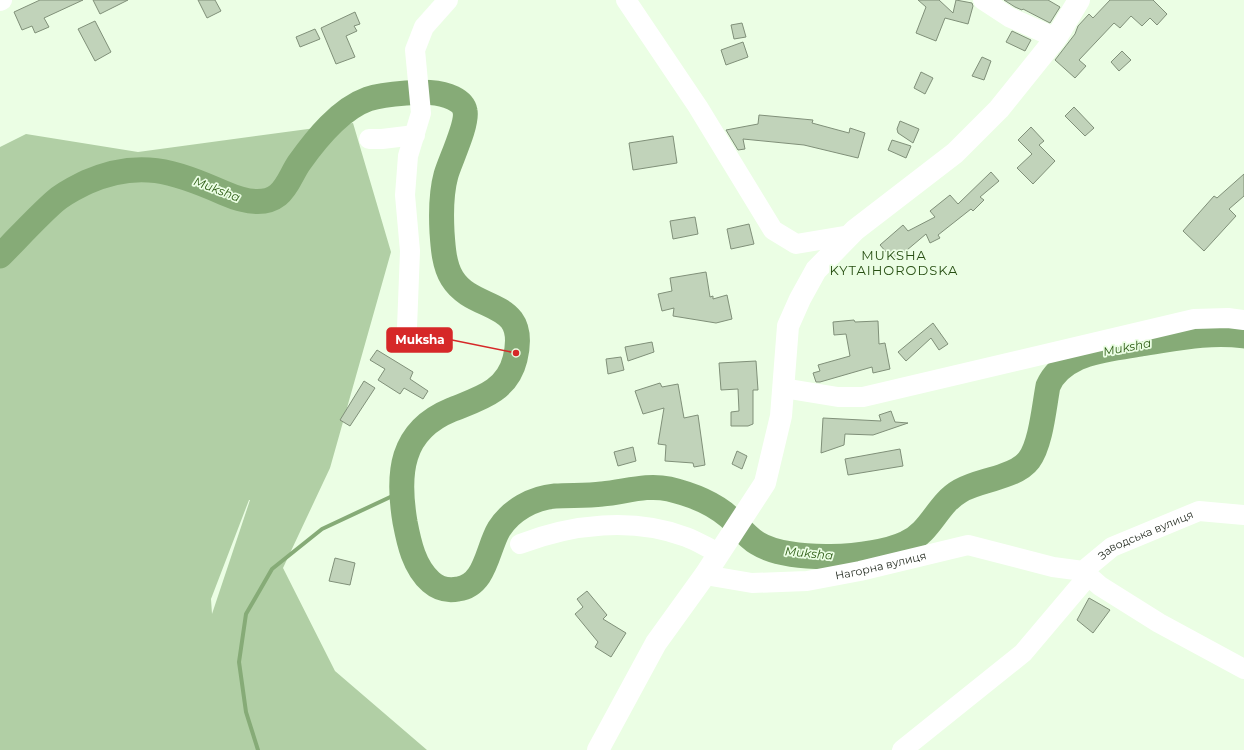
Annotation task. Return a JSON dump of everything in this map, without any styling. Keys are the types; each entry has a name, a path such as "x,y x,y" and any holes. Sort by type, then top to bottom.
{"main road":[{"path":"598,750 656,643 705,575 765,483 781,416 788,326 800,298 816,270 850,235 955,153 999,109 1056,38 1079,0"}],"street":[{"path":"407,328 410,251 405,195 408,156 421,114 415,50 424,27 448,0"},
{"path":"626,0 698,107 773,230 796,244 850,235"},
{"path":"983,0 1009,17 1056,38"},
{"path":"369,139 414,135"},
{"path":"783,388 838,397 863,397 1194,319 1228,318 1244,320"},
{"name":"Заводська вулиця","path":"902,750 1024,653 1086,573 1112,547 1199,511 1244,515"},
{"path":"520,544 546,534 576,528 614,524 655,528 722,549"},
{"name":"Нагорна вулиця","path":"705,575 752,583 807,581 860,571 968,545 1053,567 1086,573"},
{"path":"1086,573 1100,586 1159,623 1244,669"}],"green space":[{"path":"353,123 391,252 330,468 283,568 335,671 427,750 0,750 0,147 26,134 138,152","holes":["250,500 212,614 211,599"]}],"building":[{"path":"40,0 83,0 44,18 49,27 35,33 32,26 22,30 14,12"},
{"path":"93,0 128,0 100,14"},
{"path":"198,0 215,0 221,11 207,18"},
{"path":"918,0 939,0 953,13 956,0 972,3 973,6 968,24 945,18 936,41 916,33 926,7"},
{"path":"1004,0 1048,0 1060,7 1050,23 1023,9 1022,10 1015,7"},
{"path":"1110,0 1153,0 1167,14 1157,25 1150,18 1142,26 1131,16 1120,28 1114,23 1079,60 1086,66 1075,78 1055,60 1075,34 1078,26 1089,14 1093,18"},
{"path":"355,12 360,24 354,26 357,31 346,36 355,57 336,64 321,28"},
{"path":"95,21 111,52 95,61 78,29"},
{"path":"742,23 746,37 734,39 731,25"},
{"path":"315,29 320,39 300,47 296,37"},
{"path":"1012,31 1031,40 1025,51 1006,42"},
{"path":"743,42 748,57 726,65 721,50"},
{"path":"1122,51 1131,60 1119,71 1111,62"},
{"path":"982,57 991,61 984,80 972,76"},
{"path":"921,72 933,78 925,94 914,88"},
{"path":"1074,107 1094,128 1085,136 1065,116"},
{"path":"759,115 813,120 812,123 849,133 850,128 865,133 858,158 804,145 743,139 745,149 738,150 726,130 758,124"},
{"path":"900,121 919,129 913,143 898,133 897,129"},
{"path":"1031,127 1044,141 1039,145 1055,161 1033,184 1017,168 1032,154 1018,140"},
{"path":"673,136 677,163 633,170 629,143"},
{"path":"892,140 911,146 906,158 888,150"},
{"path":"991,172 999,181 980,197 984,200 973,211 971,209 938,235 940,238 930,243 926,234 894,261 880,245 903,225 908,231 935,217 930,211 950,195 958,204"},
{"path":"1244,174 1244,196 1229,209 1236,216 1204,251 1183,231 1214,196 1217,198"},
{"path":"695,217 698,234 673,239 670,221"},
{"path":"749,224 754,244 731,249 727,229"},
{"path":"706,272 710,297 713,296 713,299 727,295 732,319 716,323 673,316 674,308 662,311 658,294 672,291 670,278"},
{"path":"854,320 855,322 878,321 879,344 885,343 890,369 873,373 872,367 816,382 813,373 820,371 818,365 850,356 846,334 834,335 833,322"},
{"path":"933,323 948,344 939,350 931,338 906,361 898,352"},
{"path":"652,342 654,352 628,361 625,347"},
{"path":"377,350 413,372 410,379 428,391 423,399 404,388 400,394 378,380 385,369 370,360"},
{"path":"621,357 624,370 608,374 606,359"},
{"path":"756,361 758,390 753,390 753,424 748,426 731,426 731,412 739,411 738,389 721,390 719,363"},
{"path":"364,381 375,388 350,426 340,420"},
{"path":"660,383 662,387 678,384 684,418 698,415 705,465 694,467 693,463 665,461 666,445 658,444 664,408 643,414 635,391"},
{"path":"891,411 895,422 908,423 873,435 845,434 844,445 821,453 823,418 881,421 879,415"},
{"path":"633,447 636,461 618,466 614,452"},
{"path":"900,449 903,466 848,475 845,459"},
{"path":"737,451 747,456 742,469 732,464"},
{"path":"335,558 355,563 350,585 329,581"},
{"path":"587,591 607,615 603,619 626,633 611,657 595,647 598,642 575,614 583,607 577,599"},
{"path":"1089,598 1110,610 1093,633 1077,620"}],"waterway":[{"name":"Muksha","path":"0,256 40,215 58,199 87,182 106,175 123,171 156,171 189,179 230,196 244,200 265,201 272,199 281,192 299,163 329,126 338,117 358,104 368,99 382,96 418,92 442,94 459,102 464,107 465,117 464,125 444,182 442,196 443,250 449,273 452,278 462,289 473,297 497,309 507,316 515,325 518,339 515,359 511,370 498,387 481,398 451,410 434,419 421,430 412,442 406,456 403,471 403,504 405,522 413,554 425,576 440,588 447,590 458,589 475,581 480,574 499,529 510,516 531,502 555,496 596,495 652,487 669,489 685,493 708,503 729,517 757,543 789,554 809,556 852,555 873,553 891,548 915,538 922,532 945,503 960,491 1012,473 1027,463 1033,453 1039,435 1050,381 1060,369 1069,363 1078,358 1101,351 1179,338 1218,334 1244,336"},
{"path":"258,750 246,712 239,662 246,614 272,569 322,529 401,492"}],"place":[{"name":"Muksha","path":"516,353"}],"district":[{"name":"MUKSHA KYTAIHORODSKA","path":"894,262"}]}
